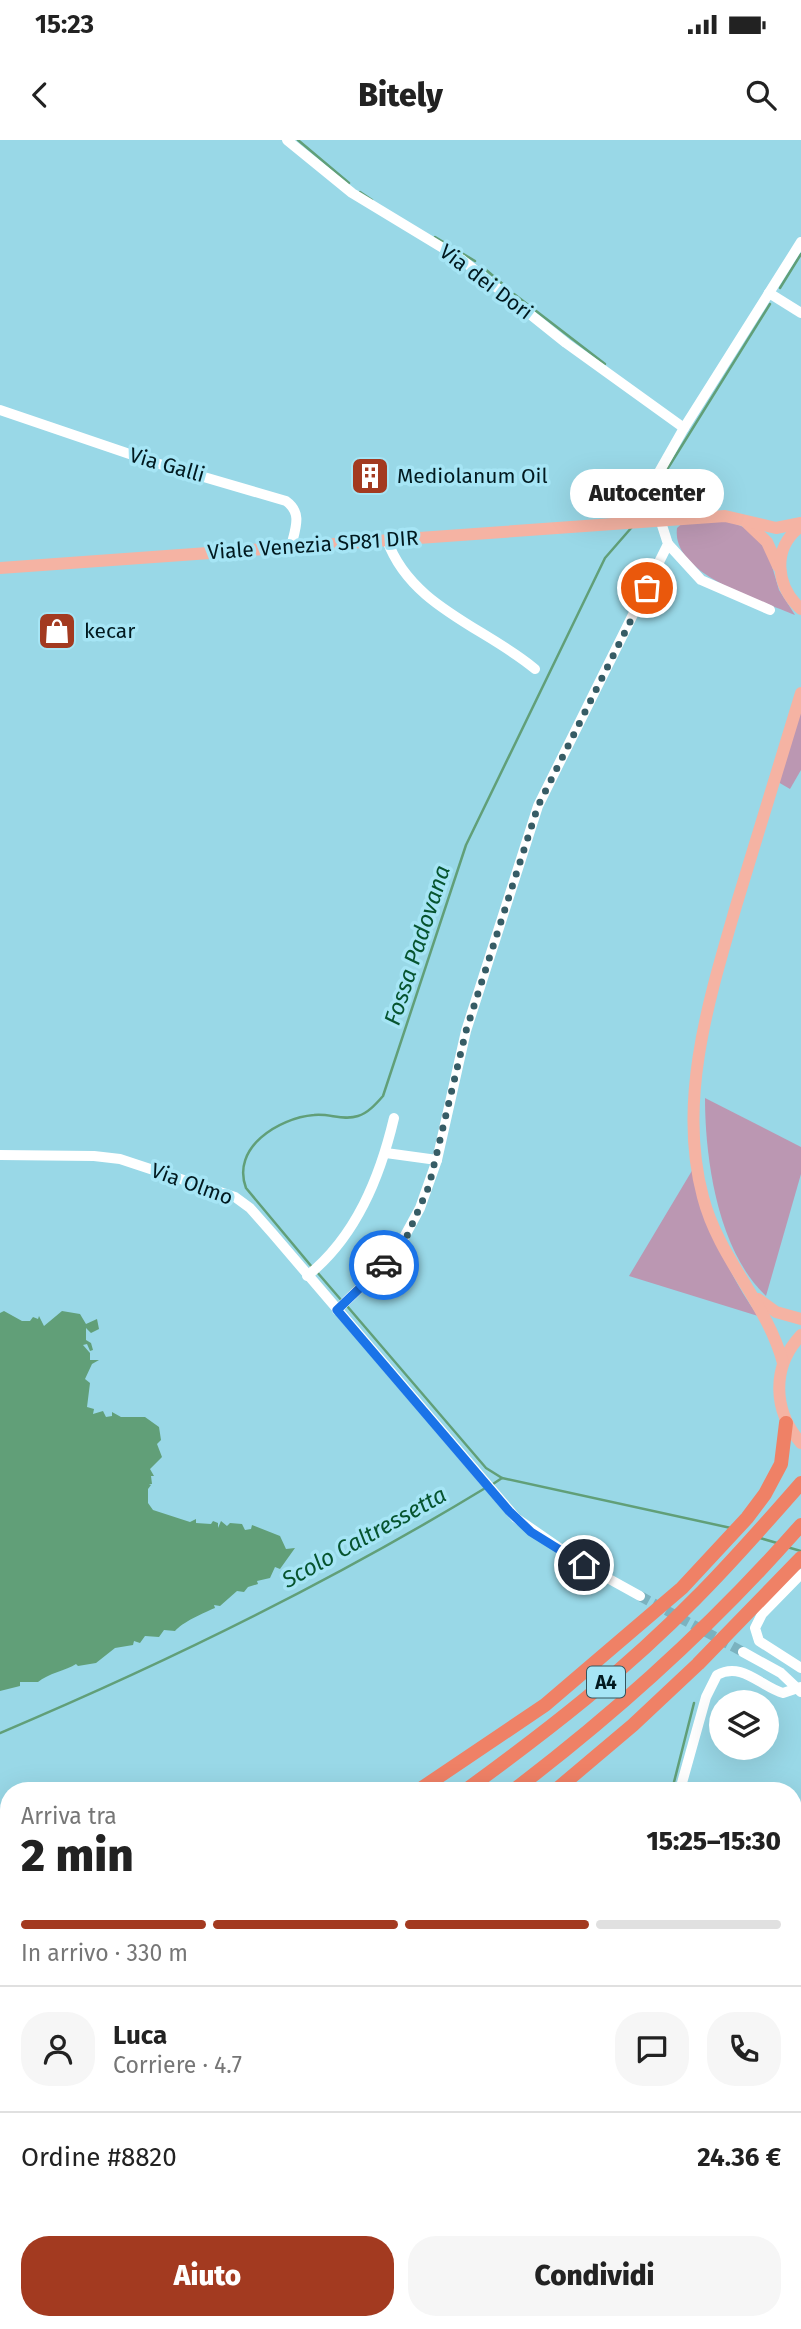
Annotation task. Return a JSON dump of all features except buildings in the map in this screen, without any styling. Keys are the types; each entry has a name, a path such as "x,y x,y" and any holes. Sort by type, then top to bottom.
{"highway":[{"path":"431,1782 545,1705 682,1588 747,1518 781,1464 786,1423"},
{"name":"A4","path":"476,1782 609,1679 733,1560 801,1483"},
{"name":"A4","path":"524,1782 628,1699 762,1570 801,1525"},
{"path":"565,1782 698,1664 800,1564"}],"main road":[{"name":"Viale Venezia SP81 DIR","path":"0,568 725,516 776,528 801,525"},
{"path":"746,522 767,542 786,592 801,609"},
{"path":"779,570 786,542 801,525"},
{"path":"783,1363 773,1330 743,1284 716,1234 702,1197 696,1161 695,1088 708,1008 723,949 801,693"},
{"path":"743,1284 776,1312 801,1319"},
{"path":"801,1335 783,1363 778,1394 786,1423 801,1443"}],"street":[{"name":"Via dei Dori","path":"287,140 352,193 461,259 566,344 684,428"},
{"path":"770,610 701,580 668,544 650,488 684,428 801,242"},
{"path":"769,293 801,313"},
{"name":"Via Galli","path":"0,410 145,460 286,501 297,512 298,519 291,547"},
{"path":"387,540 395,562 425,594 535,669"},
{"path":"341,1305 395,1254 407,1236 437,1160 466,1031 538,806 668,544"},
{"path":"312,1272 363,1207 386,1153 394,1118"},
{"path":"386,1153 437,1160"},
{"name":"Via Olmo","path":"0,1156 112,1157 219,1191 250,1208 341,1305 494,1493 540,1538 640,1596"},
{"path":"800,1564 762,1614 755,1631 762,1643 801,1668"},
{"path":"743,1652 781,1673 800,1689"},
{"path":"682,1782 706,1697 717,1675 736,1671 783,1693 800,1689"}],"shaded area":[{"path":"724,519 753,531 769,556 779,590 795,615 721,584 688,559 679,545 677,528 685,521"},
{"path":"801,705 801,770 790,789 778,782"},
{"path":"705,1098 801,1147 801,1174 766,1296 736,1255 717,1203 708,1149"},
{"path":"693,1169 719,1245 735,1280 758,1316 629,1276"},
{"path":"4,1311 22,1321 30,1321 33,1317 38,1319 39,1316 44,1326 62,1311 80,1314 86,1324 97,1319 99,1329 91,1333 86,1328 86,1340 91,1343 93,1350 90,1351 87,1344 83,1345 90,1353 90,1360 99,1360 92,1364 85,1379 90,1383 87,1407 94,1409 93,1414 103,1411 106,1417 112,1416 112,1412 121,1417 145,1417 159,1427 161,1440 157,1444 162,1457 150,1469 154,1476 151,1476 152,1484 149,1484 151,1485 148,1489 148,1503 153,1510 190,1522 196,1519 196,1523 211,1524 213,1521 218,1523 218,1528 221,1521 227,1526 230,1523 242,1524 245,1530 251,1529 252,1525 280,1536 286,1549 295,1548 280,1569 275,1567 270,1578 257,1581 258,1584 248,1587 244,1592 237,1591 220,1606 214,1605 215,1608 188,1621 175,1631 164,1630 159,1637 145,1636 140,1643 134,1641 133,1645 115,1648 96,1663 76,1664 38,1682 20,1682 20,1686 0,1691 0,1313"}],"waterway":[{"path":"298,140 349,183"},
{"path":"360,192 372,200"},
{"path":"435,237 475,261"},
{"name":"Fossa Padovana","path":"780,288 801,254"},
{"path":"485,269 505,286"},
{"path":"514,294 605,364"},
{"name":"Fossa Padovana","path":"656,492 668,468 770,304"},
{"name":"Fossa Padovana","path":"641,516 650,501"},
{"name":"Fossa Padovana","path":"312,1267 246,1188 243,1174 245,1160 251,1148 261,1138 286,1122 314,1115 347,1118 358,1116 383,1096 466,845 605,558 632,527"},
{"name":"Fossa Padovana","path":"317,1272 342,1301"},
{"name":"Fossa Padovana","path":"347,1306 486,1468 502,1478"},
{"name":"Scolo Caltressetta","path":"493,1484 502,1478 731,1528"},
{"name":"Scolo Caltressetta","path":"0,1733 125,1678 248,1619 369,1556 487,1487"},
{"name":"Scolo Caltressetta","path":"760,1538 777,1543"},
{"name":"Scolo Caltressetta","path":"787,1547 801,1551"},
{"path":"674,1782 694,1703"}],"tunnel":[{"path":"640,1596 743,1652"}],"way so far":[{"path":"384,1265 407,1236 429,1186 466,1031 538,806 647,588"}],"place":[{"name":"Mediolanum Oil","path":"370,476"},
{"name":"Autocenter","path":"647,588"},
{"name":"kecar","path":"57,631"}],"route":[{"path":"384,1265 337,1310 509,1511 531,1532 584,1565"}]}
